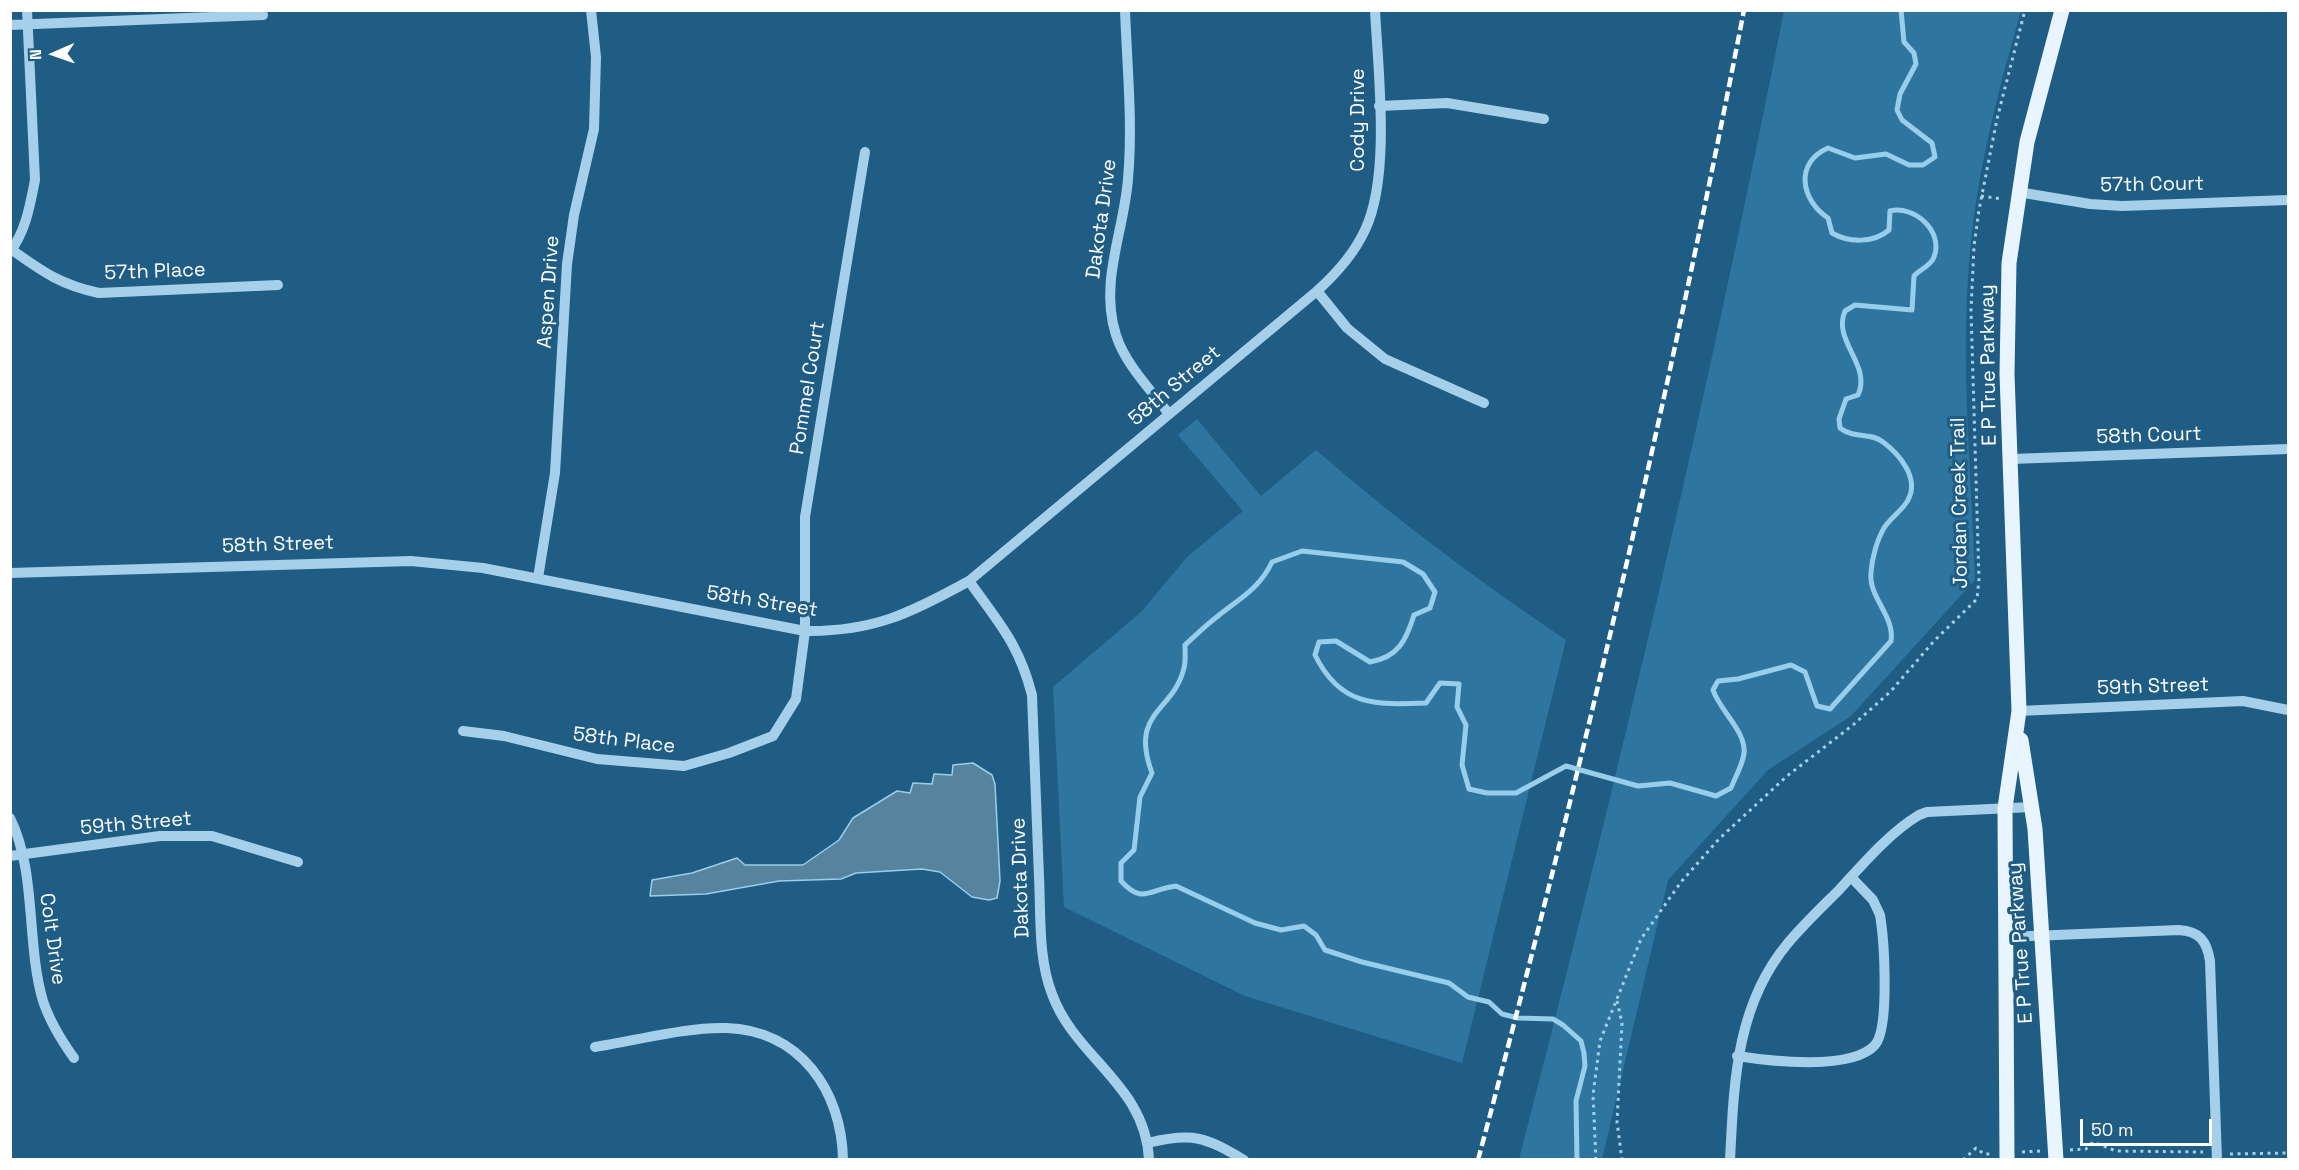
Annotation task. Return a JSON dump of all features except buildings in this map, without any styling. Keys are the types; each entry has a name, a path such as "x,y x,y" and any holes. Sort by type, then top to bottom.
{"main road":[{"name":"E P True Parkway","path":"2055,1155 2032,807 2019,718 2006,324 2009,263 2017,197 2030,132 2062,10"},
{"name":"E P True Parkway","path":"2007,1156 2005,808 2019,718"}],"street":[{"path":"11,251 30,208 35,180 27,10"},
{"name":"Aspen Drive","path":"538,578 555,473 567,264 574,215 594,129 596,57 591,10"},
{"name":"Dakota Drive","path":"1125,10 1131,128 1128,181 1110,274 1109,312 1123,353 1169,414"},
{"name":"Cody Drive","path":"1366,229 1375,200 1379,170 1375,10"},
{"path":"10,25 263,15"},
{"path":"1379,106 1447,103 1544,119"},
{"name":"Pommel Court","path":"805,631 805,518 866,153"},
{"name":"57th Court","path":"2017,197 2122,206 2289,200"},
{"name":"58th Street","path":"10,573 389,560 483,568 805,631 857,628 902,616 969,581 1317,291 1347,262 1366,229"},
{"name":"57th Place","path":"11,251 70,287 99,293 278,285"},
{"path":"1317,291 1347,328 1386,359 1484,403"},
{"name":"58th Court","path":"2011,459 2289,449"},
{"name":"Dakota Drive","path":"969,581 1013,642 1025,668 1032,695 1042,946 1052,994 1078,1040 1115,1078 1131,1100 1148,1143 1149,1160"},
{"name":"58th Place","path":"463,731 504,736 597,759 634,764 684,766 729,753 773,736 785,717 796,699 805,631"},
{"name":"59th Street","path":"2019,718 2243,701 2289,710"},
{"path":"1730,1160 1737,1056 1749,1011 1771,967 1788,943 1879,848 1919,815 1927,812 2032,807"},
{"name":"Colt Drive","path":"10,818 43,999 53,1027 74,1058"},
{"name":"59th Street","path":"16,855 160,836 212,836 298,862"},
{"path":"1737,1056 1777,1062 1845,1059 1861,1055 1879,1039 1884,1017 1880,915 1873,900 1851,877"},
{"path":"2007,937 2179,930 2193,932 2204,941 2210,961 2217,1156"},
{"path":"595,1047 726,1028 749,1031 771,1038 808,1063 822,1081 833,1101 840,1123 843,1160"},
{"path":"1148,1143 1174,1137 1196,1136 1244,1160"}],"path":[{"name":"Jordan Creek Trail","path":"1596,1160 1593,1095 1600,1041 1641,939 1681,882 1702,857 1786,776 1853,725 1891,691 1934,641 1977,599 1979,569 1971,310 1974,246 1981,196 1997,119 2025,10"},
{"path":"1981,196 2017,197"},
{"path":"1617,1001 1622,1023 1617,1122 1622,1160"},
{"path":"1963,1160 1976,1148 1984,1154 2055,1155 2086,1149 2093,1142 2116,1151 2160,1150 2217,1156 2289,1154"}],"shaded area":[{"path":"1784,11 2021,11 1987,143 1973,224 1969,268 1966,357 1975,580 1851,716 1768,770 1668,880 1602,1159 1519,1159 1660,587 1755,155"},
{"path":"1197,419 1261,496 1316,450 1438,549 1566,640 1462,1063 1245,996 1064,907 1053,687 1141,612 1188,556 1243,511 1178,435"},
{"path":"973,763 992,775 995,784 1000,881 997,898 989,900 972,897 940,872 922,869 856,873 841,879 779,881 706,894 650,896 652,880 692,873 737,858 745,865 803,865 839,840 853,818 897,791 910,793 913,783 932,784 934,774 952,775 953,765"}],"waterway":[{"path":"1577,1160 1576,1101 1585,1066 1584,1053 1581,1041 1563,1025 1553,1019 1518,1018 1502,1014 1489,1002 1468,997 1449,983 1362,962 1325,950 1316,935 1304,926 1281,930 1255,923 1176,886 1141,894 1121,881 1121,863 1134,850 1140,797 1152,773 1146,753 1149,724 1179,683 1185,665 1185,645 1255,586 1272,562 1302,551 1403,562 1423,574 1435,592 1430,608 1414,615 1408,633 1394,652 1380,660 1370,662 1336,641 1319,642 1315,655 1325,672 1336,684 1347,693 1360,699 1390,704 1426,703 1440,683 1459,684 1457,707 1466,725 1462,765 1469,789 1487,793 1516,793 1566,766 1638,786 1670,783 1716,796 1731,788 1742,763 1744,752 1739,733 1713,690 1718,681 1738,679 1791,665 1805,672 1817,706 1830,709 1891,641 1889,623 1873,590 1872,567 1881,533 1903,507 1911,492 1910,475 1906,467 1883,442 1840,428 1839,419 1846,399 1858,395 1861,384 1857,363 1847,343 1842,322 1845,311 1855,305 1912,310 1914,276 1933,260 1936,247 1935,238 1925,222 1917,216 1899,210 1890,211 1889,230 1876,237 1854,240 1832,233 1828,218 1812,202 1807,192 1806,172 1817,155 1828,148 1855,158 1886,154 1909,165 1923,165 1935,157 1932,143 1902,120 1897,110 1900,94 1916,64 1914,53 1904,42 1901,10"}],"railway":[{"path":"1478,1160 1552,874 1621,587 1685,299 1744,10"}]}
